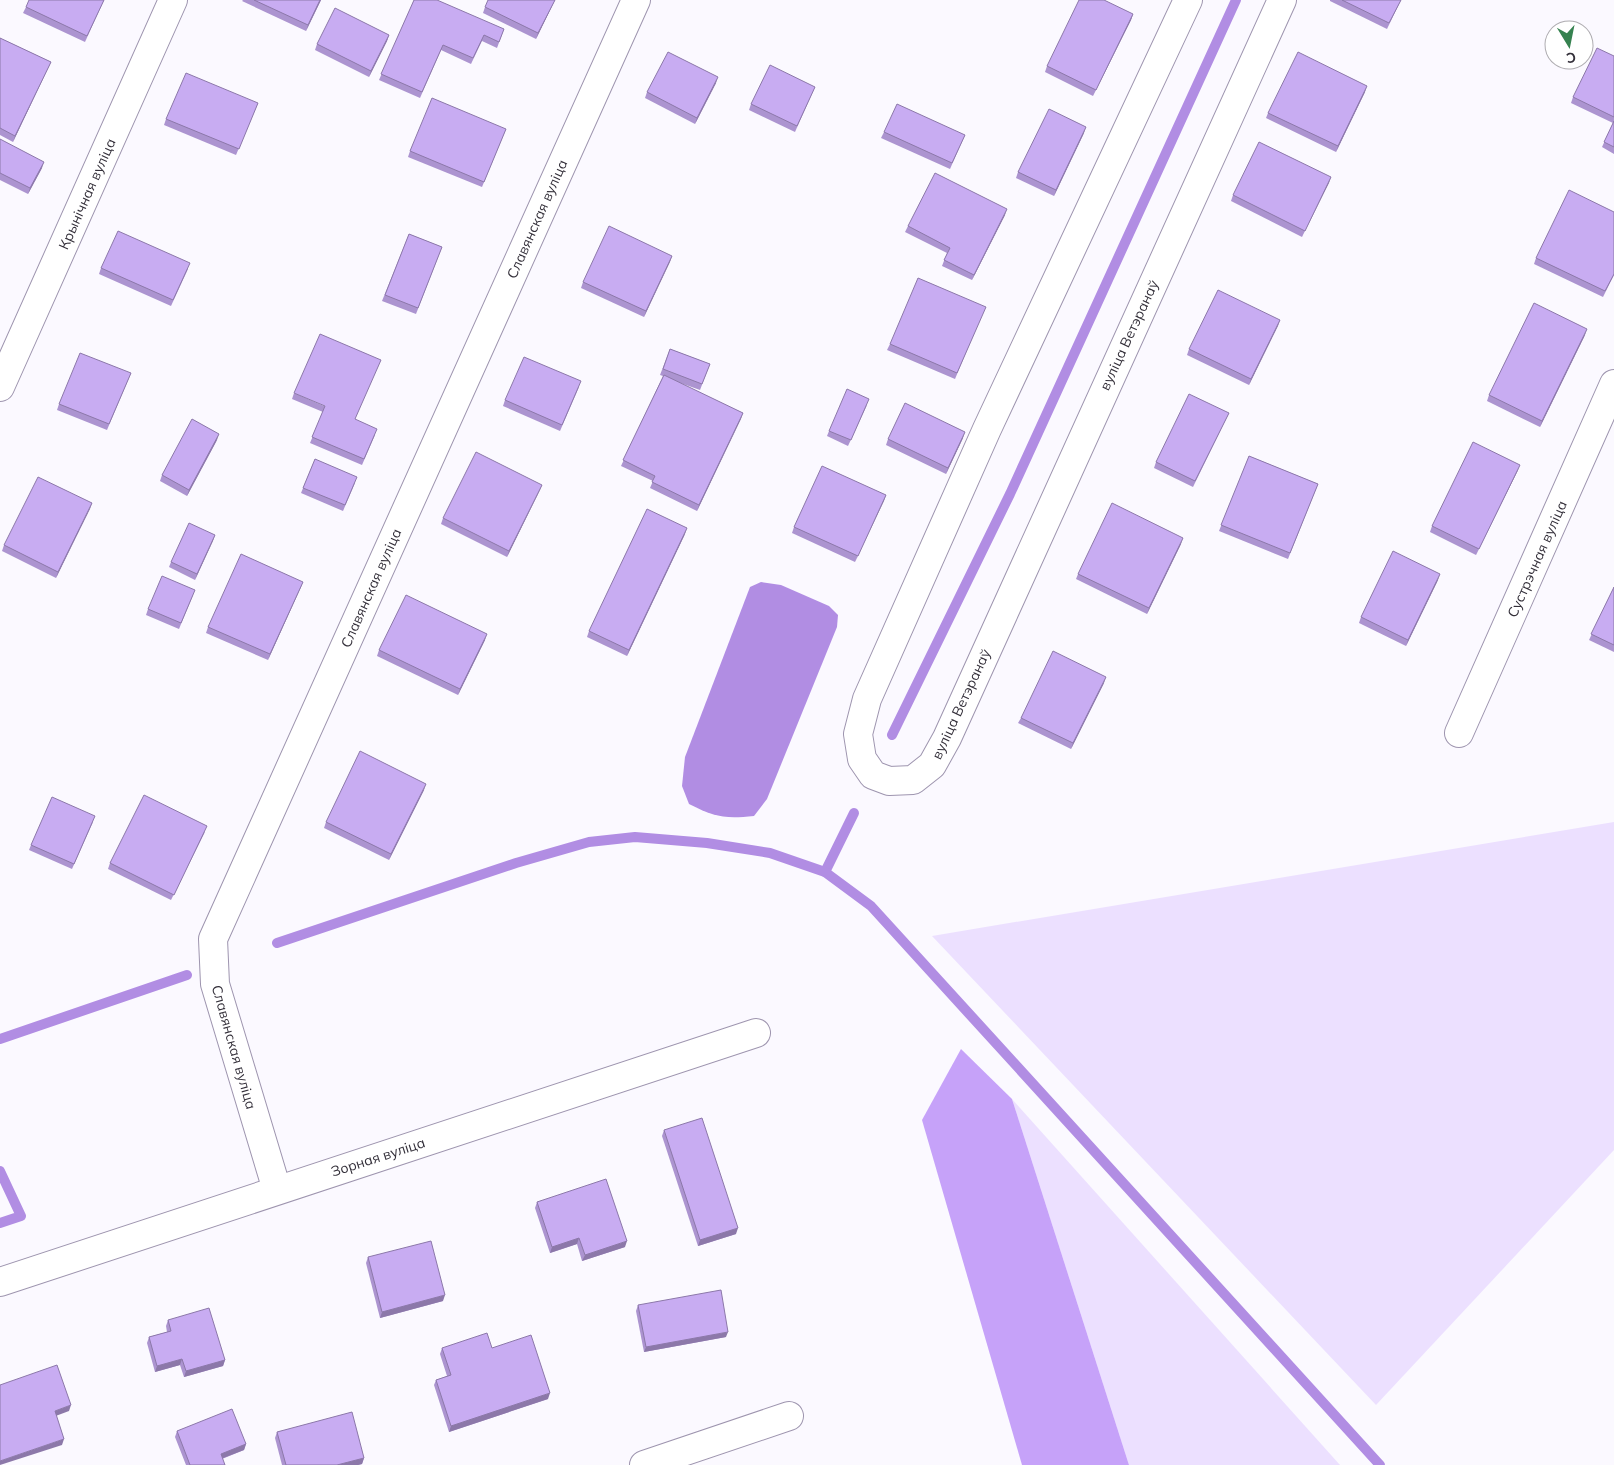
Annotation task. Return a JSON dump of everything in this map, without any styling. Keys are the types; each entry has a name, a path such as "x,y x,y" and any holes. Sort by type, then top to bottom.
{"street":[{"name":"Крынічная вуліца","path":"0,387 173,0"},
{"name":"Славянская вуліца","path":"277,1190 215,984 213,939 636,0"},
{"name":"вуліца Ветэранаў","path":"1188,0 987,429 868,699 858,734 862,758 873,775 889,781 913,780 932,765 947,738 1282,0"},
{"name":"Сустрэчная вуліца","path":"1459,733 1614,384"},
{"name":"Зорная вуліца","path":"0,1282 756,1033"},
{"path":"644,1465 789,1416"}],"shaded area":[{"path":"761,582 781,585 829,606 838,615 837,627 767,799 754,816 720,816 689,804 682,786 685,757 750,587"},
{"path":"1614,822 1614,1150 1376,1405 932,936"},
{"path":"961,1049 1012,1099 1129,1465 1022,1465 922,1120"},
{"path":"1012,1099 1340,1465 1129,1465"}],"building":[{"path":"29,0 104,0 87,36 26,7"},
{"path":"254,0 320,0 308,25"},
{"path":"414,0 437,0 504,29 499,42 484,35 473,58 443,45 422,92 381,74"},
{"path":"488,0 555,0 538,33 485,7"},
{"path":"1079,0 1104,0 1133,14 1096,90 1047,66"},
{"path":"1342,0 1401,0 1389,23"},
{"path":"335,8 389,35 371,71 317,44"},
{"path":"0,38 51,62 15,136 0,128"},
{"path":"1597,48 1614,56 1614,117 1573,97 1586,70 1594,70 1594,54"},
{"path":"668,52 718,77 697,118 647,92"},
{"path":"1298,52 1367,86 1338,146 1268,113"},
{"path":"770,65 815,87 797,126 751,104"},
{"path":"186,73 258,103 239,149 166,119"},
{"path":"432,98 506,129 484,182 410,151"},
{"path":"897,104 965,135 952,163 884,132"},
{"path":"1049,109 1086,127 1056,190 1018,172"},
{"path":"1614,121 1614,147 1604,142"},
{"path":"0,139 44,162 30,188 0,173"},
{"path":"1259,142 1331,177 1305,231 1233,195"},
{"path":"935,173 1007,209 974,275 944,260 950,248 908,226"},
{"path":"1569,190 1614,212 1614,274 1605,291 1536,258"},
{"path":"609,226 672,256 646,311 583,282"},
{"path":"118,231 190,263 173,300 101,268"},
{"path":"409,234 442,247 418,308 385,295"},
{"path":"918,278 986,307 957,373 890,344"},
{"path":"1218,290 1280,320 1251,379 1189,349"},
{"path":"1534,303 1587,329 1542,421 1489,395"},
{"path":"320,334 381,360 355,419 377,429 364,459 312,437 325,406 294,393"},
{"path":"670,349 710,364 702,384 663,369"},
{"path":"80,353 131,373 109,424 59,404"},
{"path":"524,357 581,381 562,425 505,400"},
{"path":"664,375 743,413 699,505 652,482 655,476 623,460"},
{"path":"847,389 869,399 851,440 829,431"},
{"path":"1189,394 1229,413 1195,481 1156,462"},
{"path":"905,403 965,432 948,468 888,439"},
{"path":"192,419 219,434 189,490 162,475"},
{"path":"1473,442 1520,465 1479,549 1432,526"},
{"path":"476,452 542,485 509,551 443,518"},
{"path":"1249,456 1318,484 1290,553 1221,525"},
{"path":"315,459 357,477 345,505 303,488"},
{"path":"822,466 886,495 858,556 794,527"},
{"path":"38,477 92,503 58,572 4,545"},
{"path":"1112,503 1183,538 1149,608 1078,574"},
{"path":"647,509 687,528 629,650 589,631"},
{"path":"189,523 215,535 197,574 171,562"},
{"path":"1393,551 1440,574 1408,640 1361,617"},
{"path":"241,554 303,582 270,654 208,627"},
{"path":"162,576 195,590 181,623 148,609"},
{"path":"1614,587 1614,645 1591,634"},
{"path":"406,595 487,634 460,689 379,650"},
{"path":"1053,651 1106,677 1073,743 1021,718"},
{"path":"360,751 426,784 391,854 326,822"},
{"path":"144,795 207,826 174,895 110,863"},
{"path":"52,797 95,816 74,864 31,845"},
{"path":"702,1118 738,1228 700,1240 664,1130"},
{"path":"606,1179 627,1241 585,1255 579,1238 552,1247 537,1202"},
{"path":"431,1241 445,1295 382,1312 368,1257"},
{"path":"721,1290 728,1332 646,1347 638,1305"},
{"path":"209,1308 225,1360 186,1371 182,1359 157,1366 149,1337 171,1331 168,1320"},
{"path":"487,1333 492,1348 531,1335 550,1393 451,1426 436,1380 451,1375 442,1348"},
{"path":"57,1365 71,1405 55,1411 64,1439 0,1461 0,1385"},
{"path":"232,1409 246,1444 221,1454 225,1465 190,1465 177,1431"},
{"path":"352,1412 364,1458 337,1465 286,1465 277,1432"}],"waterway":[{"path":"892,735 1010,494 1236,0"},
{"path":"825,872 854,813"},
{"path":"277,943 516,863 589,842 635,837 707,843 770,853 825,872 871,906 1380,1465"},
{"path":"0,1039 187,975"},
{"path":"0,1171 21,1216 0,1223"}]}
